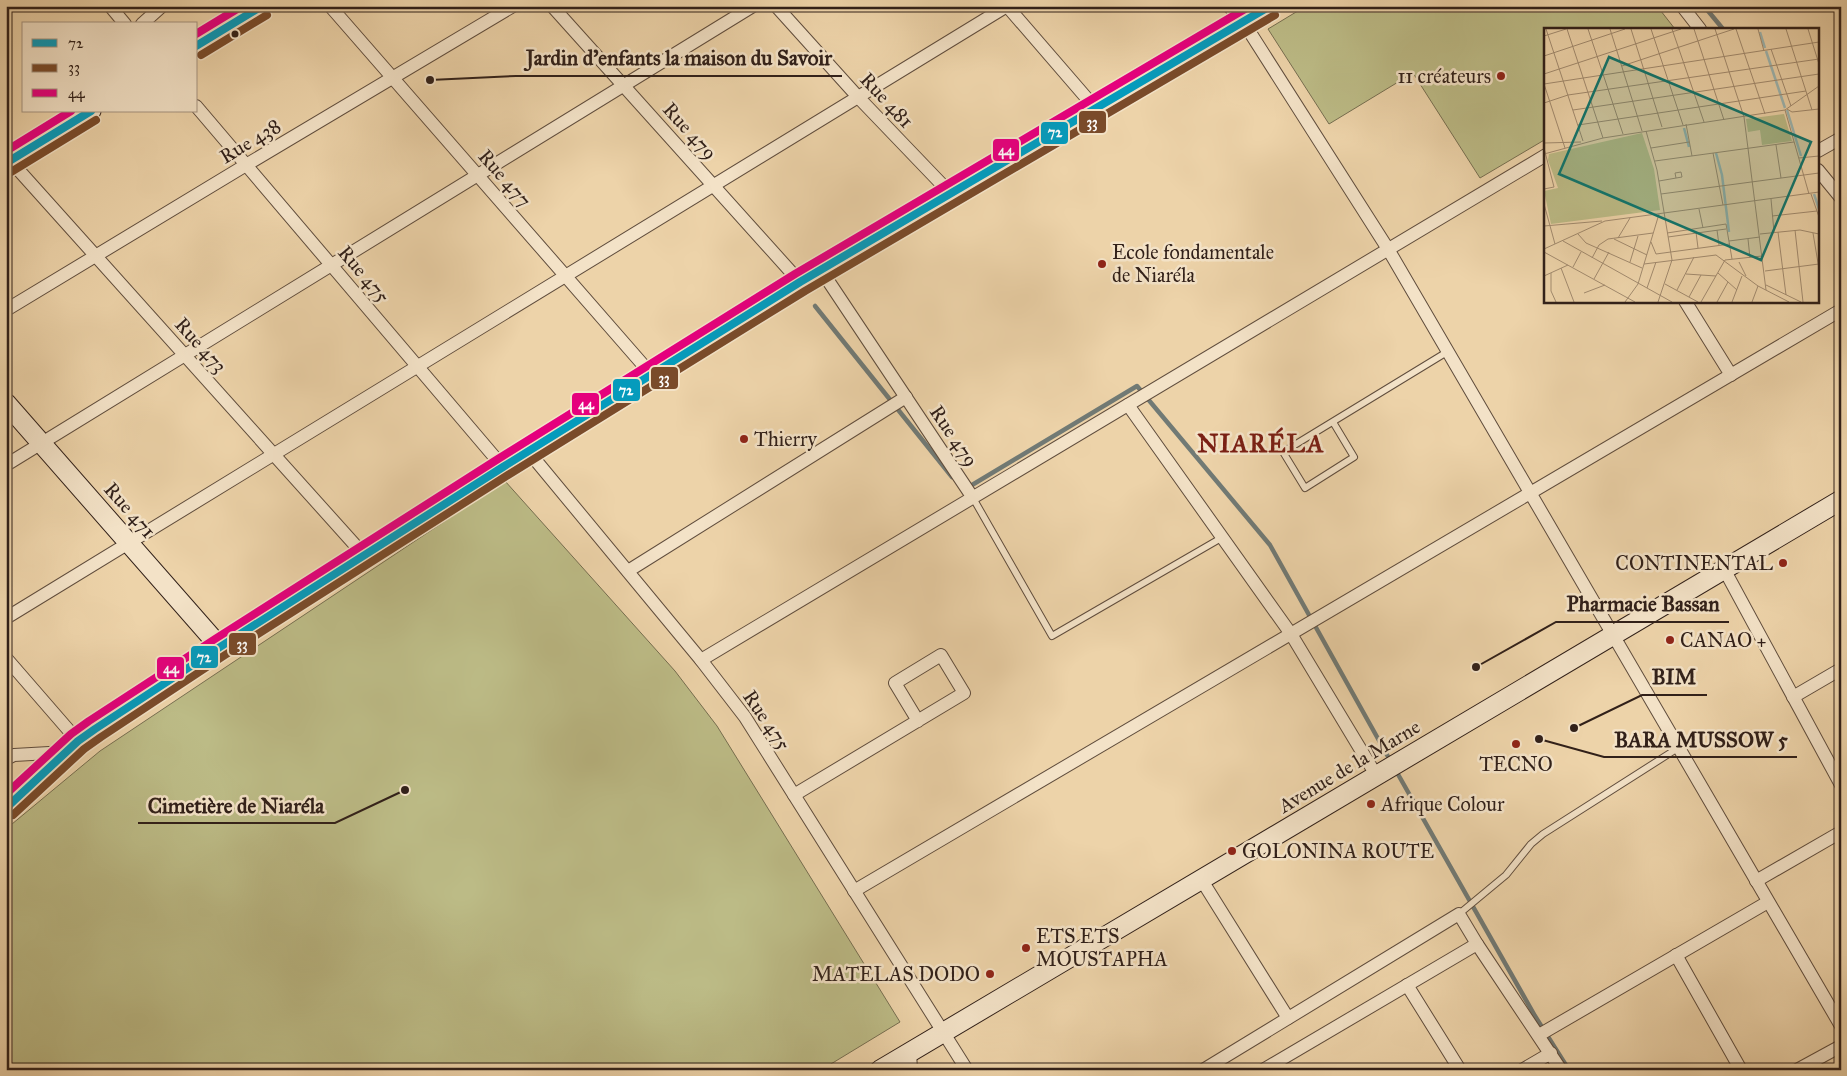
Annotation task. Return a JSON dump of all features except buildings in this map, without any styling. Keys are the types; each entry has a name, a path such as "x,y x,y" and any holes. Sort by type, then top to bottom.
{"street":[{"path":"110,6 123,22"},
{"path":"144,22 162,6"},
{"path":"198,45 262,6"},
{"name":"Rue 477","path":"330,6 651,374"},
{"name":"Rue 438","path":"6,310 513,6"},
{"name":"Rue 479","path":"552,6 800,282"},
{"path":"6,465 753,6"},
{"name":"Rue 481","path":"776,6 858,97 952,195"},
{"path":"6,618 273,453 1007,6 1096,109"},
{"path":"1230,6 1244,23 1388,249 1841,1026"},
{"path":"6,808 72,746 220,647 364,555 800,282 952,195 1270,6"},
{"path":"1682,6 1699,28"},
{"name":"Rue 475","path":"198,108 503,467"},
{"path":"8,160 88,112"},
{"path":"1820,150 1841,138"},
{"path":"702,660 1544,156"},
{"name":"Rue 473","path":"8,160 364,555"},
{"path":"1820,172 1841,198"},
{"name":"Rue 479","path":"821,270 973,498"},
{"path":"1687,302 1731,375"},
{"path":"854,891 1841,310"},
{"path":"628,571 906,397"},
{"name":"Rue 471","path":"6,404 220,647"},
{"path":"1128,405 1291,634 1376,775"},
{"name":"Rue 475","path":"528,452 702,660 745,717 968,1070"},
{"name":"Avenue de la Marne","path":"880,1070 910,1061 943,1032 1841,500"},
{"path":"1724,569 1841,785"},
{"path":"794,795 918,721 964,693 941,655 895,683 918,721"},
{"path":"6,658 72,746"},
{"path":"1793,697 1841,670"},
{"path":"6,759 14,754 72,746"},
{"path":"1756,880 1841,832"},
{"path":"1201,879 1288,1018"},
{"path":"1539,1035 1768,902"},
{"path":"1203,1070 1459,914 1561,1070"},
{"path":"1263,1070 1477,944"},
{"path":"1676,956 1741,1070"},
{"path":"1407,985 1460,1070"},
{"path":"1796,1070 1841,1046"},
{"path":"1522,1070 1551,1053"}],"lane":[{"path":"1332,422 1354,458 1305,488 1283,452 1332,422 1447,352"},
{"path":"973,498 1052,636 1222,537"},
{"path":"1459,914 1500,880 1537,839 1678,748"}],"shaded area":[{"path":"1306,6 1657,6 1674,28 1544,28 1544,140 1480,178 1413,73 1329,124 1268,29"},
{"path":"505,481 675,671 717,726 900,1022 821,1070 6,1070 6,829 100,751"}],"waterway":[{"path":"1704,6 1722,28"},
{"path":"815,306 952,477"},
{"path":"967,488 1137,386 1270,545 1391,762"},
{"path":"1395,769 1535,1016 1569,1070"}],"transit line":[{"name":"44","path":"198,33 242,6"},
{"name":"72","path":"198,45 262,6"},
{"name":"44","path":"6,794 71,734 89,721 498,459 795,274 1250,6"},
{"name":"72","path":"6,808 78,741 95,729 503,467 800,282 1270,6"},
{"name":"33","path":"201,55 267,15"},
{"name":"33","path":"13,815 84,749 101,737 225,655 508,475 805,291 1275,15"},
{"name":"44","path":"6,151 69,112"},
{"name":"72","path":"6,163 89,112"},
{"name":"33","path":"11,172 96,120"}],"place":[{"name":"11 créateurs","path":"1501,76"},
{"name":"Jardin d'enfants la maison du Savoir","path":"430,80"},
{"name":"Ecole fondamentale de Niaréla","path":"1102,264"},
{"name":"Thierry","path":"744,439"},
{"name":"CONTINENTAL","path":"1783,563"},
{"name":"CANAO +","path":"1670,640"},
{"name":"Pharmacie Bassan","path":"1476,667"},
{"name":"BIM","path":"1574,728"},
{"name":"BARA MUSSOW 5","path":"1539,739"},
{"name":"TECNO","path":"1516,744"},
{"name":"Cimetière de Niaréla","path":"405,790"},
{"name":"Afrique Colour","path":"1371,804"},
{"name":"GOLONINA ROUTE","path":"1232,851"},
{"name":"ETS ETS MOUSTAPHA","path":"1026,948"},
{"name":"MATELAS DODO","path":"990,974"}],"district":[{"name":"NIARÉLA","path":"1261,443"}]}
